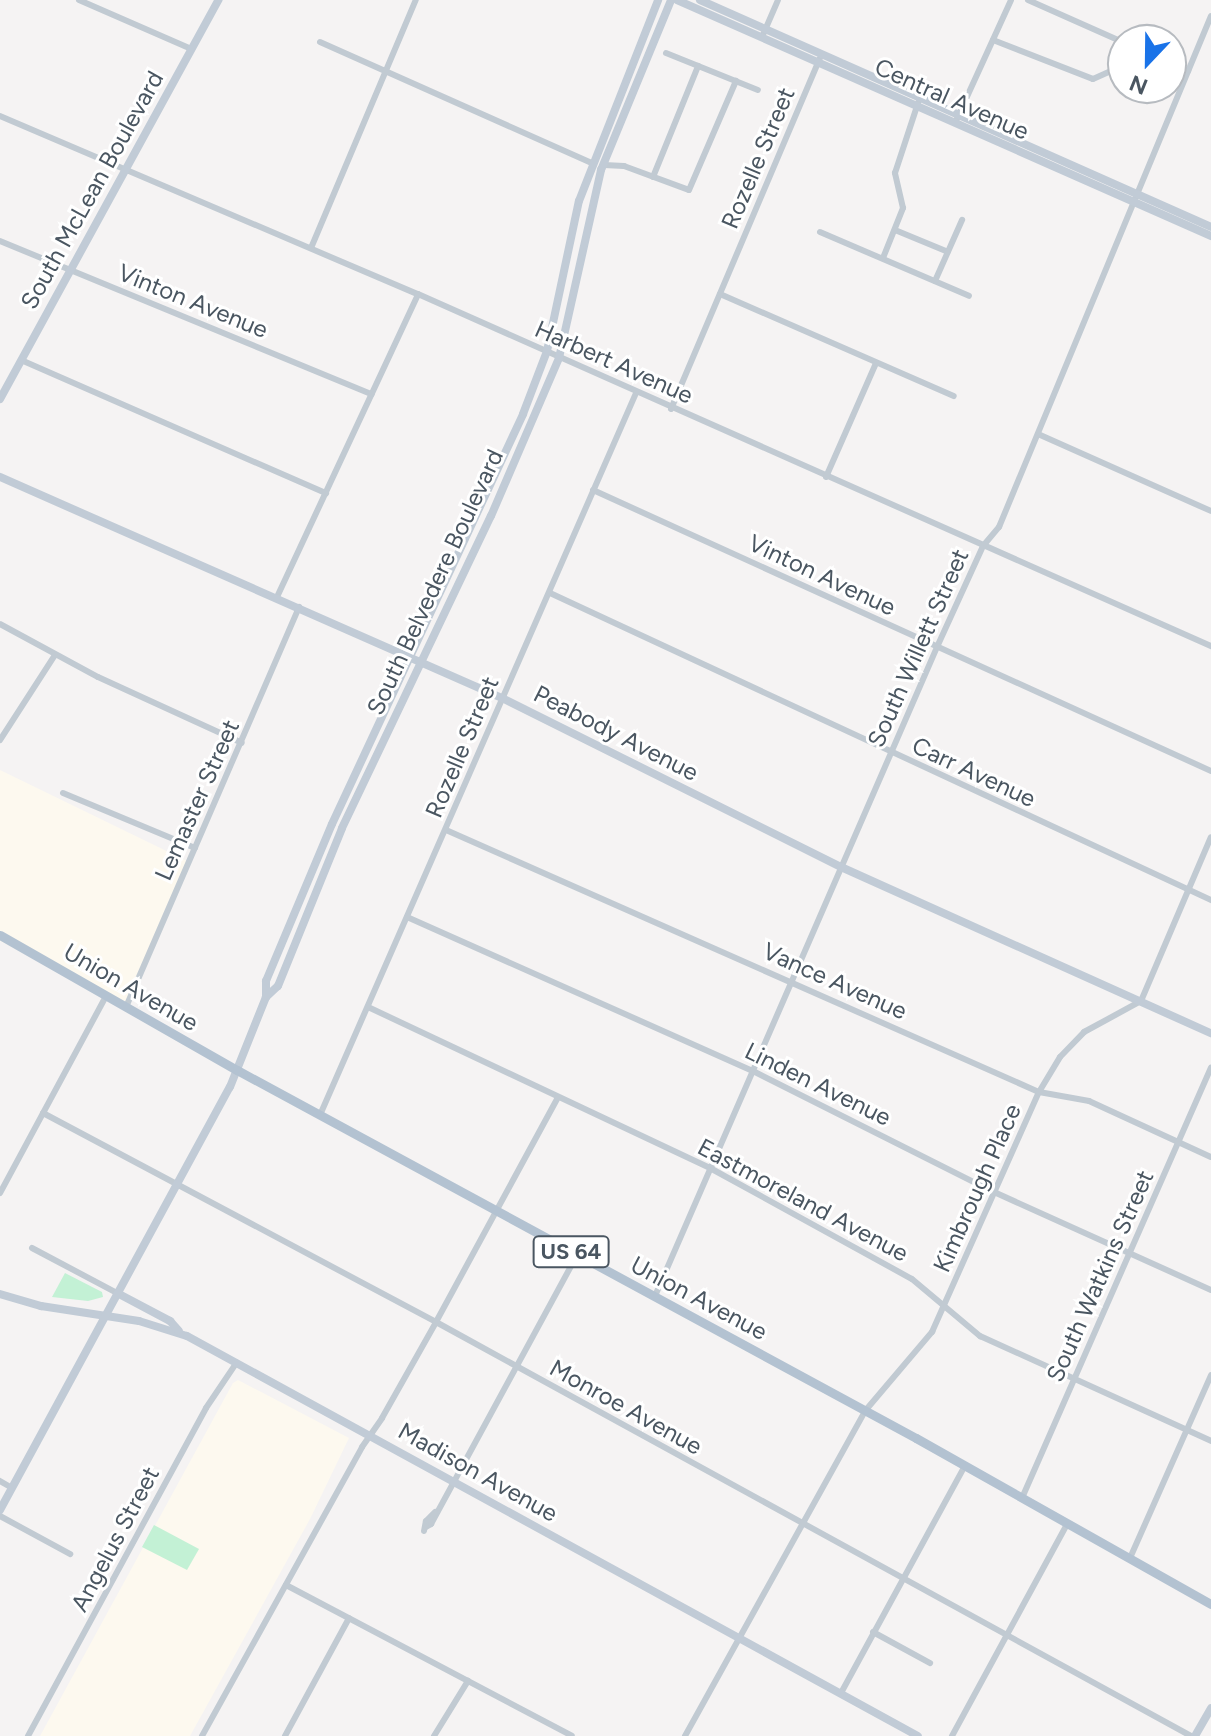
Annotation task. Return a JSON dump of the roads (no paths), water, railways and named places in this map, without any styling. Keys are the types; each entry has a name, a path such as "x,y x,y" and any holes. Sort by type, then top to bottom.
{"main road":[{"name":"Union Avenue","path":"1,939 865,1411 1211,1604"}],"street":[{"path":"79,0 191,49"},
{"name":"South McLean Boulevard","path":"0,399 218,0"},
{"path":"311,248 416,0"},
{"name":"South Belvedere Boulevard","path":"266,997 278,986 342,828 491,516 559,358 598,165 658,0"},
{"name":"South Belvedere Boulevard","path":"0,1510 178,1186 237,1070 266,997 266,981 408,656 523,414 547,351 579,201 671,0"},
{"name":"Central Avenue","path":"677,0 763,32"},
{"name":"Central Avenue","path":"700,0 763,32 918,101 955,123 1211,227"},
{"path":"763,32 778,0"},
{"path":"955,123 1011,0"},
{"path":"1028,0 1107,36"},
{"name":"South Willett Street","path":"655,1296 937,647 983,546 999,527 1211,16"},
{"path":"993,40 1036,55 1085,79 1107,75"},
{"path":"320,42 598,165 624,166 689,190 736,81"},
{"path":"666,53 758,90"},
{"name":"Rozelle Street","path":"671,409 820,58"},
{"path":"653,177 698,66"},
{"path":"883,258 904,198 895,173 918,101"},
{"name":"Central Avenue","path":"918,101 960,113 1211,236"},
{"name":"Harbert Avenue","path":"0,116 418,294 671,409 1211,646"},
{"path":"935,281 962,220"},
{"path":"895,230 948,252"},
{"path":"820,232 969,296"},
{"name":"Vinton Avenue","path":"0,241 372,394"},
{"path":"277,597 418,294"},
{"path":"720,294 954,396"},
{"path":"21,360 326,493"},
{"path":"826,477 876,363"},
{"name":"Rozelle Street","path":"320,1115 636,393"},
{"path":"1038,434 1211,511"},
{"name":"Peabody Avenue","path":"0,477 502,698 841,867 1211,1033"},
{"name":"Vinton Avenue","path":"593,490 1211,771"},
{"path":"477,510 491,516"},
{"name":"Carr Avenue","path":"550,593 1211,900"},
{"name":"Lemaster Street","path":"126,1007 299,607"},
{"path":"0,624 55,655 242,743"},
{"path":"0,740 55,655"},
{"path":"63,793 195,848"},
{"name":"Vance Avenue","path":"446,830 1039,1092 1089,1101 1211,1157"},
{"path":"1141,1001 1211,837"},
{"name":"Linden Avenue","path":"407,917 753,1071 994,1192 1211,1290"},
{"path":"0,1193 106,996"},
{"name":"Kimbrough Place","path":"685,1736 865,1411 921,1349 945,1308 1039,1092 1060,1057 1084,1032 1141,1001"},
{"name":"Eastmoreland Avenue","path":"368,1007 710,1168 912,1279 980,1336 1211,1441"},
{"name":"South Watkins Street","path":"1022,1498 1211,1068"},
{"path":"202,1736 498,1211 558,1097"},
{"name":"Monroe Avenue","path":"43,1113 436,1322 801,1525 1193,1736"},
{"path":"32,1248 170,1321 182,1334"},
{"path":"425,1529 577,1255"},
{"name":"Madison Avenue","path":"0,1294 41,1306 159,1325 182,1334 918,1736"},
{"name":"Angelus Street","path":"28,1736 199,1422 237,1362"},
{"path":"1130,1558 1211,1375"},
{"path":"841,1693 965,1466"},
{"path":"0,1481 12,1488"},
{"path":"0,1516 70,1554"},
{"path":"952,1736 1067,1524"},
{"path":"286,1585 572,1736"},
{"path":"285,1736 349,1618"},
{"path":"873,1632 930,1663"},
{"path":"434,1736 468,1681"},
{"path":"1193,1736 1211,1708"}]}
